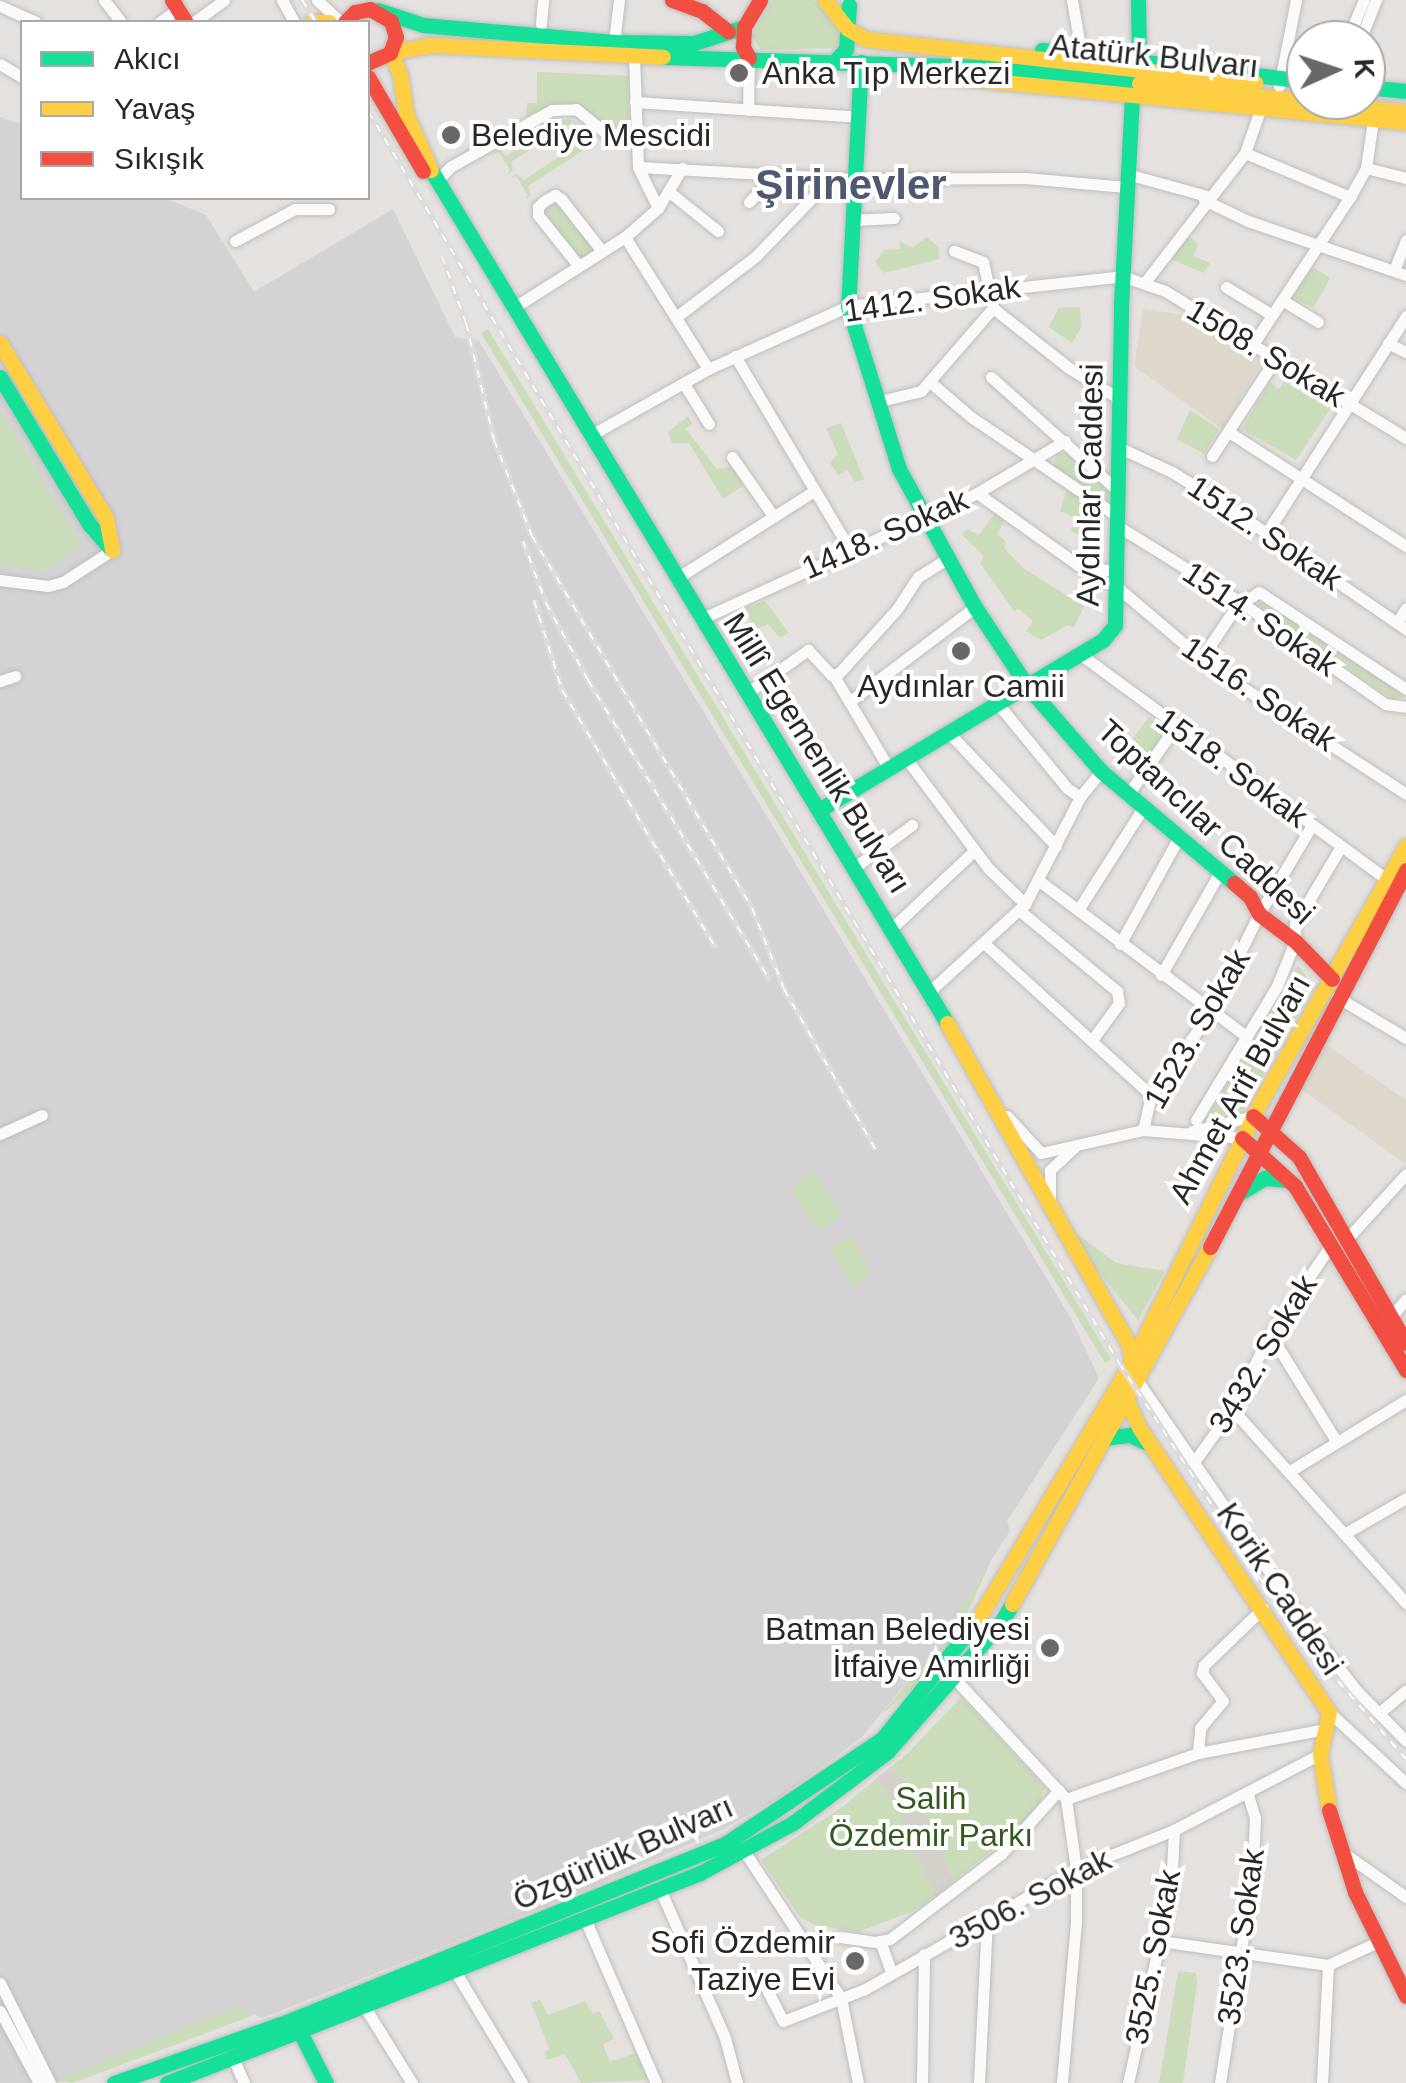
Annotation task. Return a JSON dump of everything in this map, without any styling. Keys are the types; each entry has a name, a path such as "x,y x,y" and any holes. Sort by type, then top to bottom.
{"main road":[{"path":"672,0 736,29 750,58"},
{"path":"825,0 848,29"},
{"name":"Aydınlar Caddesi","path":"819,810 1103,640 1114,625 1122,276 1130,122 1137,75 1138,0"},
{"path":"371,5 403,21 435,26 614,42 694,43 736,29 754,2"},
{"path":"836,60 846,49 850,2"},
{"path":"850,2 858,28 871,40"},
{"path":"347,20 371,5"},
{"path":"371,5 395,29 390,53 400,74 402,94"},
{"path":"430,45 419,40 418,34 435,26"},
{"name":"Atatürk Bulvarı","path":"848,29 871,40 1406,112"},
{"path":"370,62 390,53 430,45 634,57 750,58"},
{"path":"402,94 409,58 430,45"},
{"name":"Atatürk Bulvarı","path":"750,58 836,60 861,68 880,62 1286,84"},
{"name":"Toptancılar Caddesi","path":"861,68 848,306 900,470 975,607 1027,686 1101,772 1250,897 1259,914 1295,940 1332,979"},
{"path":"1137,75 1286,110"},
{"path":"370,81 424,173 436,182"},
{"path":"380,99 379,83 394,82 436,182"},
{"path":"1280,82 1286,82"},
{"path":"1373,120 1406,122"},
{"name":"Millî Egemenlik Bulvarı","path":"436,182 893,927 1129,1345 1132,1362"},
{"path":"0,343 106,518 112,550"},
{"path":"0,376 89,524 112,550"},
{"name":"Ahmet Arif Bulvarı","path":"1132,1362 1252,1116 1406,846"},
{"name":"Ahmet Arif Bulvarı","path":"1151,1352 1240,1194 1336,996 1406,870"},
{"path":"1285,1104 1287,1128 1299,1157 1338,1242 1406,1370"},
{"path":"1252,1116 1272,1129 1299,1157"},
{"path":"1242,1138 1288,1180 1338,1242 1406,1343"},
{"path":"1240,1194 1265,1178 1288,1180"},
{"path":"1112,1316 1133,1329 1148,1332 1166,1325"},
{"name":"Özgürlük Bulvarı","path":"167,2083 660,1889 744,1852 793,1823 887,1752 956,1679 1002,1621 1151,1352"},
{"name":"Özgürlük Bulvarı","path":"114,2083 307,2014 725,1844 830,1778 882,1739 966,1640 1132,1362"},
{"name":"Korik Caddesi","path":"1126,1399 1151,1446 1329,1712 1320,1754 1322,1789 1354,1892 1406,1996"},
{"path":"1104,1438 1130,1435 1151,1446"},
{"path":"1011,1560 1029,1574"},
{"path":"300,2032 326,2083"}],"street":[{"path":"197,20 224,0"},
{"path":"316,0 341,20"},
{"path":"540,24 543,0"},
{"path":"614,42 619,0"},
{"path":"1072,0 1078,40"},
{"path":"1280,82 1296,0"},
{"path":"0,6 32,20"},
{"path":"634,57 638,167 658,208"},
{"path":"748,110 750,58"},
{"path":"635,102 858,116"},
{"path":"1145,282 1206,198 1245,153 1261,107"},
{"path":"436,182 450,167 552,110 576,109 606,133 636,142"},
{"path":"1254,344 1322,243 1366,168 1373,120"},
{"path":"1245,153 1350,197"},
{"path":"638,167 853,179 1127,181 1206,198 1248,221 1400,272 1406,240"},
{"path":"513,308 625,237 658,208 682,168"},
{"path":"1366,168 1406,178"},
{"path":"749,202 774,176"},
{"path":"676,317 756,256 831,178"},
{"path":"668,191 718,231"},
{"path":"578,265 538,214 544,201 555,196 561,199 602,251"},
{"path":"235,241 292,203 329,209"},
{"path":"851,220 894,218"},
{"path":"625,237 708,369"},
{"path":"954,251 983,262 993,308 1069,368 1118,398"},
{"name":"1508. Sokak","path":"1122,276 1145,282 1254,344 1406,438"},
{"name":"1412. Sokak","path":"591,435 708,369 848,306 1122,276"},
{"path":"1226,287 1272,315"},
{"path":"1282,300 1318,322"},
{"path":"876,402 916,394 993,308"},
{"path":"1267,532 1406,316"},
{"path":"1388,343 1406,352"},
{"path":"734,356 850,551"},
{"path":"1212,456 1276,358"},
{"path":"990,377 1116,489"},
{"name":"1514. Sokak","path":"930,382 971,417 1034,456 1116,520 1385,704 1406,707"},
{"path":"684,384 709,424"},
{"path":"1228,432 1406,546"},
{"name":"1418. Sokak","path":"701,619 977,493 1034,456 1066,441"},
{"name":"1512. Sokak","path":"1118,448 1172,472 1267,532 1401,626"},
{"path":"732,457 774,517"},
{"path":"677,578 814,491"},
{"path":"977,493 1078,566 1117,580"},
{"path":"0,580 48,586 62,582 112,550"},
{"path":"834,676 898,609 918,578 948,558"},
{"name":"1516. Sokak","path":"1117,580 1201,658 1406,794"},
{"path":"1201,658 1240,602 1259,592 1406,689"},
{"path":"850,702 975,607"},
{"path":"1401,626 1406,608"},
{"path":"747,693 808,650 834,676 888,767"},
{"name":"1518. Sokak","path":"1080,654 1386,879"},
{"path":"0,681 15,676"},
{"path":"998,704 1068,788 1080,797"},
{"path":"1128,796 1176,727"},
{"path":"948,732 1056,846"},
{"path":"905,757 974,851 1022,907 1117,992 1119,1003 1092,1040"},
{"path":"930,991 1022,907 1080,797 1101,772"},
{"path":"1078,910 1143,808"},
{"path":"855,867 912,825"},
{"name":"1523. Sokak","path":"1143,1130 1151,1095 1211,1011 1259,914 1312,826"},
{"path":"1120,944 1179,837"},
{"path":"1196,1120 1277,986 1295,940 1295,924 1340,848"},
{"path":"893,927 974,851"},
{"path":"1161,975 1220,872"},
{"path":"1038,880 1246,1036"},
{"path":"985,944 1151,1095"},
{"path":"1336,996 1406,1038"},
{"path":"984,1090 1041,1153 1039,1168 1025,1166"},
{"path":"0,1134 42,1115"},
{"path":"1188,1133 1252,1116"},
{"path":"1041,1153 1143,1130 1242,1138"},
{"path":"1051,1209 1050,1170 1077,1146"},
{"name":"3432. Sokak","path":"1194,1462 1232,1409 1270,1334 1338,1242 1406,1174"},
{"path":"1390,1318 1406,1299"},
{"path":"1270,1334 1336,1442"},
{"path":"1137,1380 1310,1631 1378,1713 1406,1740"},
{"path":"1290,1471 1406,1400"},
{"path":"1232,1409 1406,1603"},
{"path":"1344,1534 1406,1498"},
{"path":"1198,1753 1200,1728 1223,1702 1202,1673 1204,1665 1263,1608"},
{"path":"956,1679 1062,1794 1076,1869 1062,2083"},
{"path":"1378,1713 1406,1690"},
{"path":"1329,1712 1406,1783"},
{"path":"840,1938 890,1939 1001,1854 1062,1794 1198,1753 1325,1729"},
{"name":"3506. Sokak","path":"761,1978 783,2020 841,1998 1076,1869 1174,1830 1320,1754"},
{"name":"3523. Sokak","path":"1220,2083 1254,1852 1255,1818 1247,1792"},
{"name":"3525. Sokak","path":"1128,2083 1170,1890 1174,1830"},
{"path":"1341,1851 1406,1897"},
{"path":"744,1852 841,1998 858,2083"},
{"path":"660,1889 725,2038 737,2083"},
{"path":"585,1919 640,2036 656,2083"},
{"path":"979,2083 988,1920"},
{"path":"880,1941 891,1972"},
{"path":"1160,1941 1328,1965 1380,1941"},
{"path":"922,2083 924,1954"},
{"path":"1322,2083 1328,1965"},
{"path":"456,1971 522,2083"},
{"path":"0,1983 50,2083"},
{"path":"364,2006 412,2083"},
{"path":"0,2011 39,2083"},
{"path":"233,2058 244,2083"}],"shaded area":[{"path":"0,117 20,124 20,200 170,200 206,215 254,292 393,209 455,337 479,341 1070,1317 1099,1378 1007,1521 1010,1531 939,1642 862,1737 781,1797 721,1830 584,1891 262,2018 236,2007 49,2083 0,2083"},
{"path":"1143,309 1190,316 1263,360 1222,429 1134,366"},
{"path":"1325,1044 1406,1100 1406,1164 1300,1088"},
{"path":"890,1768 914,1788 953,1882 935,1897 894,1801 875,1779"}],"green space":[{"path":"772,0 814,0 840,32 837,48 761,50 752,36"},
{"path":"537,72 628,76 630,141 555,105 526,116 527,103 537,103"},
{"path":"568,119 579,124 579,129 573,122 511,162 513,170 507,175 510,169 498,152 492,155 499,148 506,156 549,128 546,121"},
{"path":"588,130 598,152 593,144 528,186 531,195 526,200 527,194 517,177 510,177 517,174 524,180 588,138"},
{"path":"556,202 595,248 581,260 543,212"},
{"path":"1184,233 1198,244 1194,256 1210,263 1204,273 1168,258"},
{"path":"927,237 939,248 939,259 884,273 875,262 884,250 900,249 900,241 912,248"},
{"path":"1313,267 1330,278 1314,307 1289,298"},
{"path":"1059,307 1080,307 1081,328 1072,343 1049,327"},
{"path":"488,329 1111,1359 1105,1363 481,333"},
{"path":"1290,372 1335,402 1296,460 1242,429 1270,382 1279,389"},
{"path":"0,410 82,546 46,571 0,565"},
{"path":"1190,410 1219,429 1204,454 1177,439"},
{"path":"688,416 692,424 686,429 717,469 735,466 744,485 723,499 689,443 672,443 668,432"},
{"path":"841,423 864,479 855,482 847,470 838,475 830,463 838,454 826,428"},
{"path":"1068,453 1111,486 1108,504 1052,468 1057,454"},
{"path":"1067,488 1082,499 1084,525 1093,526 1093,535 1083,537 1071,531 1075,518 1060,511"},
{"path":"995,513 1005,520 997,533 1006,542 1004,548 1024,569 1084,606 1074,628 1068,625 1041,640 1026,631 1033,621 1019,609 1014,611 980,563 984,556 962,535 967,529 979,535"},
{"path":"1264,598 1404,692 1403,697 1393,699 1256,606"},
{"path":"765,601 789,633 780,638 768,624 755,630 744,608"},
{"path":"1149,717 1166,730 1147,762 1126,747"},
{"path":"1298,965 1314,988 1244,1109 1206,1119"},
{"path":"808,1172 814,1172 841,1214 823,1230 815,1229 791,1189"},
{"path":"851,1235 872,1271 852,1287 829,1249"},
{"path":"1080,1236 1116,1263 1165,1271 1138,1320 1070,1237"},
{"path":"991,1561 957,1636 910,1691 881,1715 939,1642"},
{"name":"Salih Özdemir Parkı","path":"961,1697 1045,1787 1040,1803 1017,1831 916,1910 858,1932 815,1925 800,1917 761,1860 842,1807 908,1753"},
{"path":"1178,1971 1196,1973 1197,1984 1183,2083 1159,2083"},
{"path":"540,2000 548,2015 585,2001 593,2014 599,2011 614,2039 603,2044 610,2062 636,2053 649,2080 581,2083 565,2054 547,2060 545,2051 550,2050 531,2003"},
{"path":"236,2006 254,2015 73,2083 54,2081"}],"railway":[{"path":"302,0 315,20"},
{"path":"370,114 1119,1363 1296,1633 1406,1759"},
{"path":"442,256 466,323 494,440 532,536 752,908 784,989 876,1150"},
{"path":"523,541 546,603 588,680 770,981"},
{"path":"534,600 562,690 716,948"}],"traffic: fast":[{"path":"819,810 1103,640 1115,625 1121,306 1132,99 1139,58 1138,0"},
{"path":"836,60 846,49 849,5"},
{"path":"378,10 423,25 614,42 694,43 744,27"},
{"path":"1042,50 1286,79"},
{"path":"663,57 1007,68 1139,83"},
{"path":"861,62 848,306 899,469 975,607 1027,686 1101,771 1234,883"},
{"path":"1386,89 1406,91"},
{"path":"431,170 947,1023"},
{"path":"0,377 89,524 111,549"},
{"path":"1243,1191 1265,1178 1288,1180"},
{"path":"1104,1438 1130,1435 1147,1443"},
{"path":"167,2083 700,1873 793,1823 887,1752 1002,1621 1012,1604"},
{"path":"114,2083 289,2021 725,1844 882,1739 978,1619"},
{"path":"300,2032 326,2083"}],"traffic: slow":[{"path":"825,0 848,29 865,39 1256,83"},
{"path":"431,170 406,114 400,74 390,53 430,45 663,57"},
{"path":"912,73 1406,122"},
{"path":"1139,83 1406,112"},
{"path":"0,343 106,518 112,550"},
{"path":"978,1619 1132,1362 1261,1101 1406,846"},
{"path":"947,1023 1129,1345 1132,1362"},
{"path":"1012,1604 1210,1247"},
{"path":"1126,1399 1140,1429 1329,1712 1320,1754 1329,1810"}],"traffic: jam":[{"path":"172,0 185,20"},
{"path":"672,0 702,11 728,31"},
{"path":"749,58 743,47 744,27 760,0"},
{"path":"347,20 355,12 370,9 391,21 396,37 390,53 370,62"},
{"path":"370,80 423,171"},
{"path":"1210,1247 1406,870"},
{"path":"1234,883 1250,897 1259,914 1295,941 1332,979"},
{"path":"1253,1116 1299,1157 1406,1343"},
{"path":"1242,1138 1295,1186 1406,1370"},
{"path":"1329,1810 1355,1892 1406,1996"}],"place":[{"name":"Anka Tıp Merkezi","path":"739,73"},
{"name":"Belediye Mescidi","path":"451,135"},
{"name":"Aydınlar Camii","path":"961,651"},
{"name":"Batman Belediyesi İtfaiye Amirliği","path":"1050,1648"},
{"name":"Sofi Özdemir Taziye Evi","path":"855,1961"}],"district":[{"name":"Şirinevler","path":"851,185"}]}
